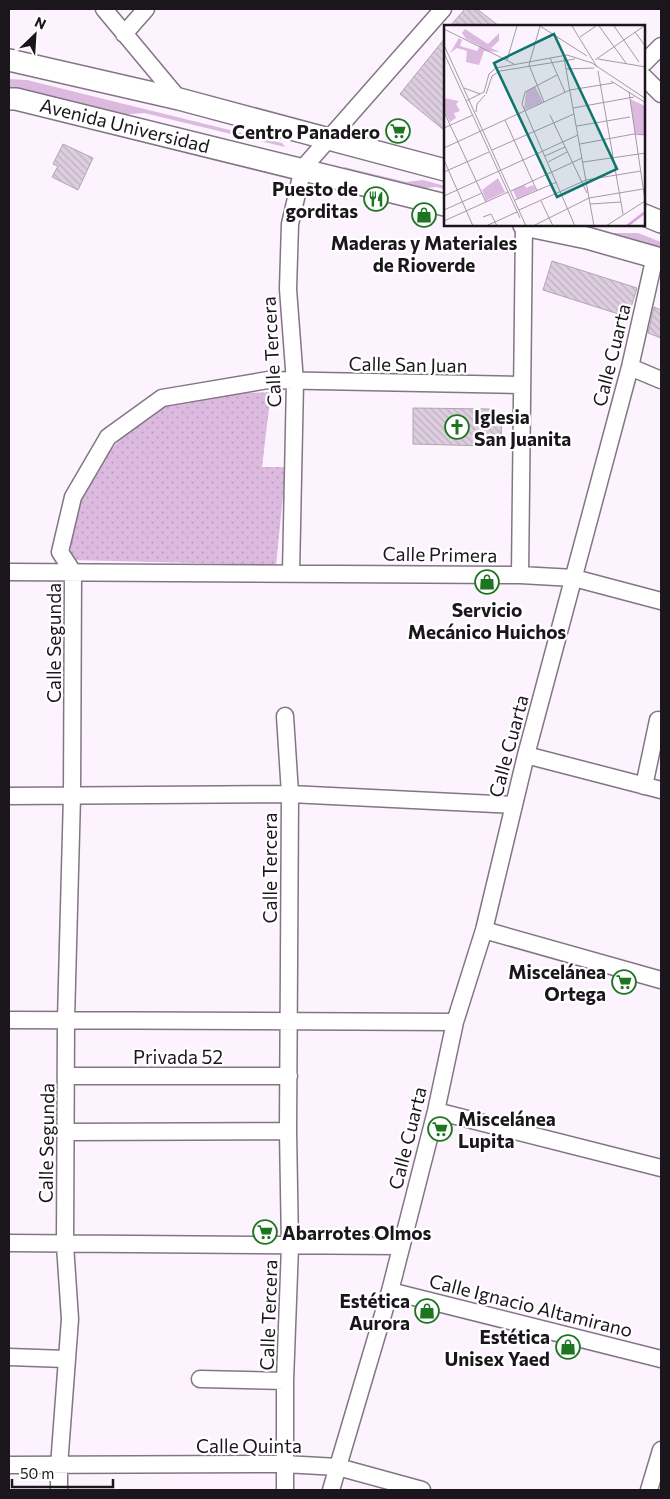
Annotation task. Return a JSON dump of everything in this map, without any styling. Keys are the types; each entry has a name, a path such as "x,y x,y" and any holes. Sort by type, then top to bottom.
{"main road":[{"name":"Avenida Universidad","path":"9,60 179,99 444,170"},
{"name":"Avenida Universidad","path":"9,99 16,98 303,168 444,205"},
{"path":"645,214 661,222"},
{"path":"529,226 587,238 658,258"}],"street":[{"path":"104,9 179,99"},
{"path":"124,34 146,9"},
{"name":"Calle Tercera","path":"291,573 295,382 288,289 290,224 303,168 443,9"},
{"path":"645,62 661,46"},
{"path":"645,78 661,94"},
{"name":"Calle Primera","path":"9,572 520,575 524,226"},
{"name":"Calle Cuarta","path":"331,1490 390,1291 436,1111 455,1022 484,930 513,805 658,258"},
{"path":"630,367 661,380"},
{"name":"Calle Segunda","path":"60,1490 59,1466 70,1318 65,1245 66,1020 72,796 73,572 60,552 73,497 108,437 162,398 268,380 295,382"},
{"name":"Calle San Juan","path":"295,382 521,385"},
{"path":"520,575 574,578 661,600"},
{"name":"Calle Tercera","path":"285,716 290,794 288,1020 290,1246 285,1381 285,1490"},
{"path":"644,786 658,720"},
{"path":"526,755 661,790"},
{"path":"9,796 290,794 513,805"},
{"path":"484,930 661,980"},
{"path":"9,1020 455,1022"},
{"name":"Privada 52","path":"67,1076 289,1076"},
{"path":"436,1111 661,1168"},
{"path":"66,1132 288,1131"},
{"path":"9,1243 65,1245 401,1246"},
{"name":"Calle Ignacio Altamirano","path":"390,1291 661,1359"},
{"path":"9,1357 66,1359"},
{"path":"200,1379 285,1381"},
{"path":"649,1490 661,1450"},
{"name":"Calle Quinta","path":"9,1465 284,1464 338,1467 422,1490"}],"shaded area":[{"path":"9,79 27,80 282,143 285,147 144,113 119,115 23,90 9,89"},
{"path":"344,167 406,182 423,180 444,186 444,189 436,187 418,189 344,169"},
{"path":"606,233 638,233 661,242 661,254"},
{"path":"271,392 262,467 286,467 276,565 71,560 71,537 74,518 81,499 103,460 132,427 148,414 176,401 202,396"}],"building":[{"path":"465,9 477,9 498,25 451,25"},
{"path":"444,39 444,130 400,94"},
{"path":"63,144 93,158 78,190 52,177 58,166 53,164"},
{"path":"552,261 637,288 628,317 543,290"},
{"path":"654,307 661,310 661,338 648,333"},
{"name":"Iglesia San Juanita","path":"413,408 490,409 490,416 502,417 501,437 489,437 489,446 413,444"}],"place":[{"name":"Centro Panadero","path":"398,131"},
{"name":"Puesto de gorditas","path":"376,199"},
{"name":"Maderas y Materiales de Rioverde","path":"424,215"},
{"name":"Iglesia San Juanita","path":"457,427"},
{"name":"Servicio Mecánico Huichos","path":"487,582"},
{"name":"Miscelánea Ortega","path":"624,982"},
{"name":"Miscelánea Lupita","path":"440,1129"},
{"name":"Abarrotes Olmos","path":"265,1232"},
{"name":"Estética Aurora","path":"427,1311"},
{"name":"Estética Unisex Yaed","path":"568,1347"}]}
